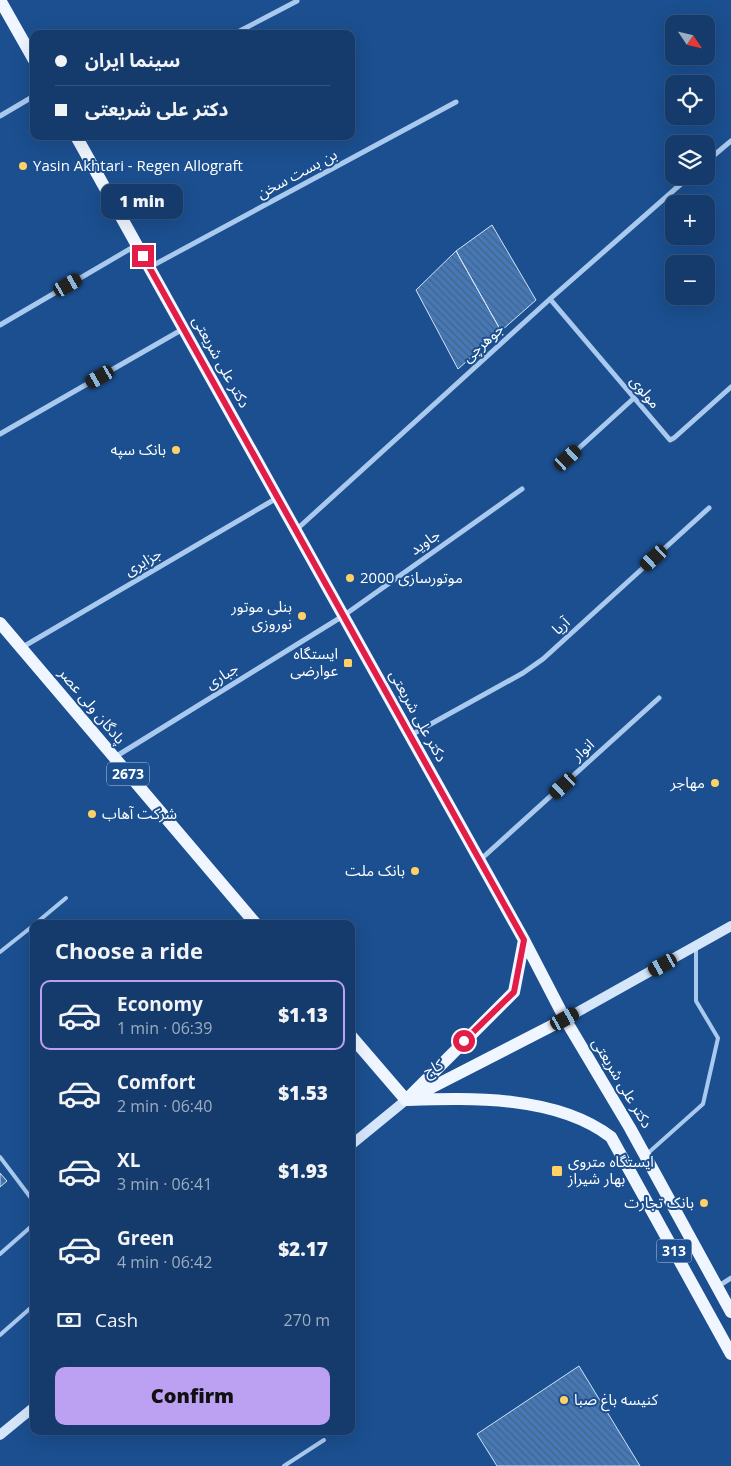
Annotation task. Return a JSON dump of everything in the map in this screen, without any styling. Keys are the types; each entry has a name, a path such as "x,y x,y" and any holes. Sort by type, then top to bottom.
{"main road":[{"path":"0,0 30,53"},
{"name":"دکتر علی شریعتی","path":"78,140 524,940 565,1019 646,1156 731,1312"},
{"name":"پادگان ولی عصر","path":"0,624 253,920"},
{"path":"565,1019 731,926"},
{"path":"355,1041 406,1100 514,992 524,940"},
{"name":"کاج","path":"355,1142 406,1100 565,1019"},
{"name":"313","path":"406,1100 474,1100 541,1108 588,1122 610,1137 618,1148 731,1354"},
{"path":"0,1435 30,1410"}],"street":[{"path":"242,30 297,2"},
{"path":"0,116 30,98"},
{"name":"بن بست سخن","path":"149,267 456,102"},
{"path":"715,154 731,140"},
{"name":"جوهرچی","path":"296,531 550,299 680,185"},
{"path":"0,326 137,245"},
{"name":"مولوی","path":"550,299 670,440 731,387"},
{"path":"0,434 184,329"},
{"path":"568,458 634,398"},
{"name":"جاوید","path":"343,616 522,489"},
{"name":"جزایری","path":"21,648 278,498"},
{"name":"آریا","path":"410,735 523,673 543,659 709,508"},
{"name":"جباری","path":"114,757 343,616"},
{"name":"انوار","path":"480,861 659,698"},
{"path":"717,1286 731,1278"}],"lane":[{"path":"39,920 66,898"},
{"path":"0,952 30,927"},
{"path":"646,1156 703,1104 718,1038 696,1001 696,947"},
{"path":"0,1157 30,1197"},
{"path":"0,1254 30,1228"},
{"path":"0,1335 30,1309"},
{"path":"284,1466 324,1440"}],"building":[{"path":"492,225 536,300 501,331 456,251"},
{"path":"456,251 501,331 458,369 416,290"},
{"path":"0,1173 7,1181 0,1187"},
{"name":"کنیسه باغ صبا","path":"579,1366 640,1466 497,1466 477,1434"}],"place":[{"name":"Yasin Akhtari - Regen Allograft","path":"23,166"},
{"name":"بانک سپه","path":"176,450"},
{"name":"موتورسازی 2000","path":"350,578"},
{"name":"بنلی موتور نوروزی","path":"302,616"},
{"name":"ایستگاه عوارضی","path":"348,663"},
{"name":"مهاجر","path":"715,783"},
{"name":"شرکت آهاب","path":"92,814"},
{"name":"بانک ملت","path":"415,871"},
{"name":"ایستگاه متروی بهار شیراز","path":"557,1171"},
{"name":"بانک تجارت","path":"704,1203"},
{"name":"کنیسه باغ صبا","path":"564,1400"}],"route":[{"path":"143,256 524,940 514,992 464,1041"}]}
